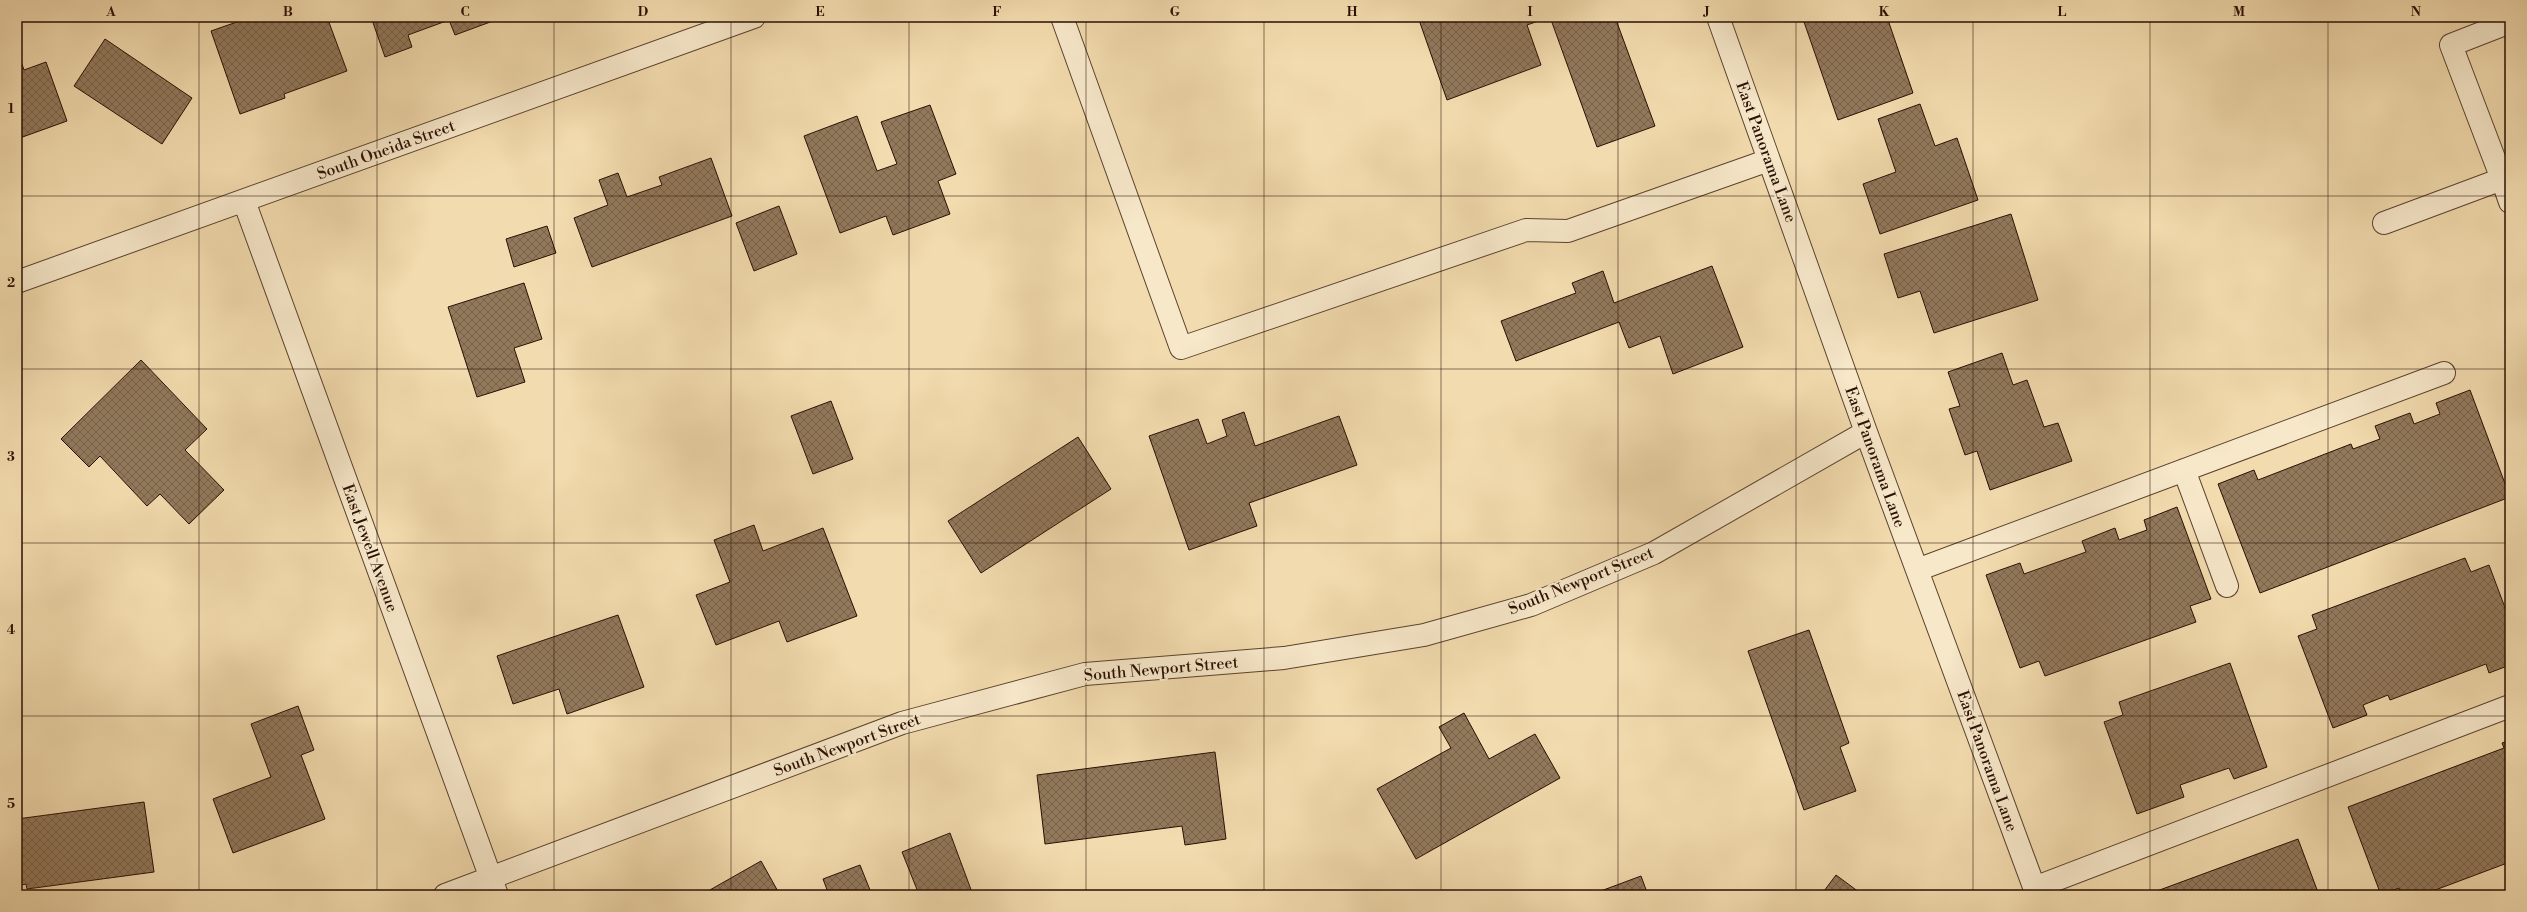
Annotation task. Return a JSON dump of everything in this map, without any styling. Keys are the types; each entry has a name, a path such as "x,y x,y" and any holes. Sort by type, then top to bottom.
{"street":[{"name":"South Oneida Street","path":"17,282 754,17"},
{"path":"1062,17 1181,348 1526,230 1568,231 1769,160"},
{"name":"East Panorama Lane","path":"1718,17 1866,432 2035,892"},
{"path":"2510,22 2451,45 2510,202"},
{"path":"2384,223 2502,179"},
{"name":"East Jewell Avenue","path":"244,201 494,887"},
{"path":"1917,570 2444,372"},
{"name":"South Newport Street","path":"444,895 494,887 902,722 1085,674 1284,658 1424,635 1531,605 1654,553 1866,432"},
{"path":"2184,470 2227,586"},
{"path":"2035,892 2510,706"}],"building":[{"path":"251,17 327,17 347,71 284,94 285,98 240,114 211,31"},
{"path":"371,17 492,17 493,21 455,35 449,20 408,35 412,47 385,57"},
{"path":"1418,17 1550,17 1527,25 1541,65 1447,100"},
{"path":"1550,17 1615,17 1655,126 1597,147"},
{"path":"1809,17 1887,17 1913,93 1838,120 1803,19"},
{"path":"105,39 192,98 162,144 74,86"},
{"path":"19,55 24,70 46,62 67,121 17,139 17,56"},
{"path":"1920,104 1935,146 1957,138 1978,200 1880,234 1863,184 1896,172 1878,119"},
{"path":"930,105 956,174 938,181 950,214 893,235 886,216 840,233 804,136 857,116 877,171 897,164 881,122"},
{"path":"711,158 732,216 592,267 574,218 608,205 599,180 618,173 627,197 662,185 659,177"},
{"path":"779,206 797,254 754,271 736,223"},
{"path":"2011,214 2038,300 1934,333 1920,291 1898,298 1884,254"},
{"path":"547,226 556,253 514,267 506,239"},
{"path":"1712,266 1743,347 1673,374 1660,336 1629,348 1619,322 1516,361 1501,321 1576,293 1572,283 1603,271 1614,303"},
{"path":"524,283 542,339 514,348 525,382 477,397 448,307"},
{"path":"2002,353 2013,385 2027,380 2044,427 2058,423 2072,461 1990,490 1977,451 1965,455 1949,409 1960,406 1948,372"},
{"path":"141,360 207,429 185,450 224,490 189,524 160,494 147,506 100,456 89,467 61,439"},
{"path":"2470,390 2510,497 2260,593 2218,484 2254,470 2258,480 2351,444 2353,449 2380,439 2375,426 2410,413 2414,424 2440,414 2436,403"},
{"path":"831,401 853,459 813,474 791,416"},
{"path":"1244,412 1255,446 1339,416 1357,465 1249,503 1257,526 1189,550 1149,436 1198,419 1207,444 1227,436 1222,420"},
{"path":"1078,437 1111,489 981,573 948,521"},
{"path":"2177,507 2211,599 2190,606 2196,622 2045,676 2039,661 2020,668 1986,575 2020,563 2024,574 2086,552 2082,541 2115,528 2119,540 2147,530 2144,520"},
{"path":"754,525 763,551 823,528 857,616 787,642 779,621 716,645 696,595 730,582 714,540"},
{"path":"2465,558 2471,572 2489,565 2510,621 2510,665 2489,673 2486,664 2390,700 2388,695 2363,705 2367,715 2333,728 2298,636 2317,629 2312,615"},
{"path":"618,615 644,687 567,714 559,689 513,704 497,656"},
{"path":"1809,630 1849,743 1840,747 1856,791 1804,810 1748,651"},
{"path":"2230,663 2267,767 2234,779 2229,768 2180,785 2184,797 2137,814 2104,722 2123,715 2119,702"},
{"path":"298,706 314,750 301,755 325,819 233,853 213,799 271,777 251,724"},
{"path":"1464,713 1489,759 1535,734 1560,778 1416,859 1377,789 1451,748 1439,727"},
{"path":"2510,740 2510,862 2422,895 2401,895 2399,888 2381,895 2348,807 2504,748 2502,743"},
{"path":"1215,752 1226,839 1185,845 1182,826 1045,844 1037,775"},
{"path":"144,802 154,872 27,889 26,884 17,886 17,819"},
{"path":"950,833 973,895 911,895 918,892 902,852"},
{"path":"2298,839 2319,895 2146,895"},
{"path":"761,861 780,895 701,895"},
{"path":"860,865 872,895 829,895 823,879"},
{"path":"1836,875 1863,895 1821,895"},
{"path":"1641,876 1648,895 1590,895"}]}
